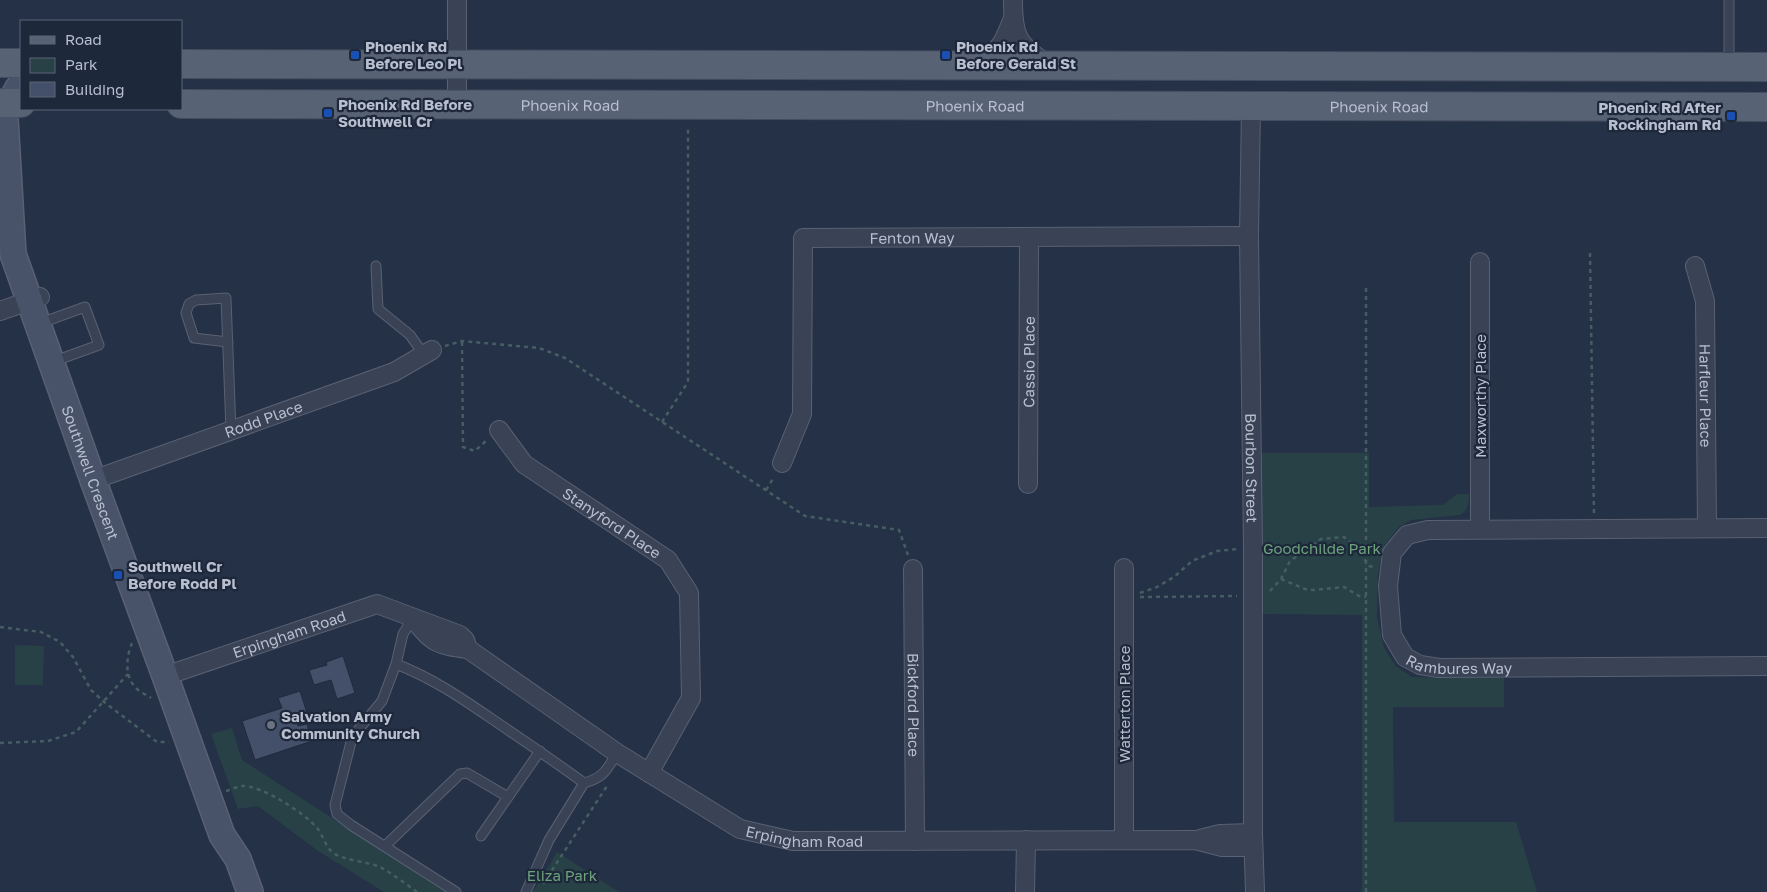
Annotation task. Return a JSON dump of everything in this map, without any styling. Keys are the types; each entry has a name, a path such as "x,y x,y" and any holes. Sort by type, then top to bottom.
{"main road":[{"path":"0,63 20,64"},
{"path":"182,64 1047,64 1767,67"},
{"path":"1565,66 1566,106"},
{"name":"Phoenix Road","path":"182,104 1767,107"}],"street":[{"path":"457,0 457,106"},
{"path":"1013,0 1013,18 1020,42 1024,49 1047,64"},
{"path":"978,64 999,49 1013,18"},
{"name":"Southwell Crescent","path":"11,96 22,122 25,231 35,298 101,478 130,544 172,674 188,742 222,835 238,859 250,892"},
{"name":"Bourbon Street","path":"1251,106 1249,236 1254,549 1252,596 1255,892"},
{"name":"Fenton Way","path":"782,463 802,414 803,238 1249,236"},
{"name":"Cassio Place","path":"1028,484 1029,238"},
{"name":"Maxworthy Place","path":"1480,262 1480,529"},
{"name":"Harfleur Place","path":"1695,266 1705,301 1706,528"},
{"path":"0,311 35,298"},
{"name":"Southwell Crescent","path":"35,298 49,320 63,358 101,478"},
{"name":"Rodd Place","path":"101,478 394,372 428,352"},
{"name":"Stanyford Place","path":"499,430 524,464 668,560 688,593 691,698 649,773"},
{"name":"Rambures Way","path":"1767,528 1428,530 1407,535 1392,553 1388,586 1392,635 1405,657 1420,665 1439,668 1767,666"},
{"name":"Watterton Place","path":"1124,568 1124,840"},
{"name":"Bickford Place","path":"913,569 915,840"},
{"name":"Erpingham Road","path":"172,674 377,604 413,618 425,635 443,646 468,649 617,753 740,829 793,841 1195,840 1220,834 1253,840"},
{"name":"Southwell Crescent","path":"172,674 222,792 236,831 238,859"},
{"path":"1025,892 1026,840"}],"lane":[{"path":"1728,66 1729,0"},
{"path":"376,266 378,309 428,352"},
{"path":"228,342 194,338 186,313 188,304 196,300 226,298 228,342 231,431"},
{"path":"49,320 85,307 99,345 63,358"},
{"path":"413,618 404,634 396,664 382,701 358,730 351,742 335,805 337,814 456,892"},
{"path":"396,664 444,686 584,783"},
{"path":"481,836 540,751"},
{"path":"526,892 549,840 584,783 596,780 606,772 617,753"},
{"path":"385,846 460,774 467,773 508,797"}],"path":[{"path":"662,422 688,382 688,126"},
{"path":"1590,253 1594,529"},
{"path":"1366,287 1366,892"},
{"path":"462,341 463,447 475,451 499,430"},
{"path":"428,352 462,341 540,348 565,358 805,516 899,530 913,569"},
{"path":"1124,598 1252,596 1265,594 1272,590 1281,579 1290,561 1321,539 1344,537 1357,548 1369,566 1390,572"},
{"path":"1124,598 1157,587 1174,577 1192,561 1217,551 1254,549"},
{"path":"1281,579 1305,589 1344,587 1359,596 1366,597"},
{"path":"0,627 41,632 60,642 73,657 91,690 104,702 158,742 188,742"},
{"path":"0,743 48,741 76,732 128,674"},
{"path":"538,892 609,783"},
{"path":"222,792 241,786 257,789 274,796 310,819 331,851 342,858 359,860 381,868 417,892"}],"green space":[{"name":"Goodchilde Park","path":"1262,453 1369,453 1369,507 1443,505 1457,494 1469,494 1468,506 1460,515 1411,520 1399,527 1384,546 1378,574 1377,618 1384,648 1396,666 1412,677 1504,678 1504,707 1393,707 1394,822 1516,822 1537,892 1362,892 1362,615 1261,614"},
{"path":"15,645 44,646 43,685 15,685"},
{"path":"232,728 242,760 447,892 384,892 318,851 258,806 238,809 211,734"},
{"name":"Eliza Park","path":"557,852 619,892 533,892"}],"building":[{"path":"343,656 355,693 337,699 331,680 314,685 309,670 327,665 326,662"},
{"name":"Salvation Army Community Church","path":"300,691 308,716 296,720 298,726 307,724 312,741 255,760 242,721 282,708 278,698"}],"place":[{"name":"Phoenix Rd Before Leo Pl","path":"355,55"},
{"name":"Phoenix Rd Before Gerald St","path":"946,55"},
{"name":"Phoenix Rd Before Southwell Cr","path":"328,113"},
{"name":"Phoenix Rd After Rockingham Rd","path":"1731,116"},
{"name":"Southwell Cr Before Rodd Pl","path":"118,575"},
{"name":"Salvation Army Community Church","path":"271,725"}]}
